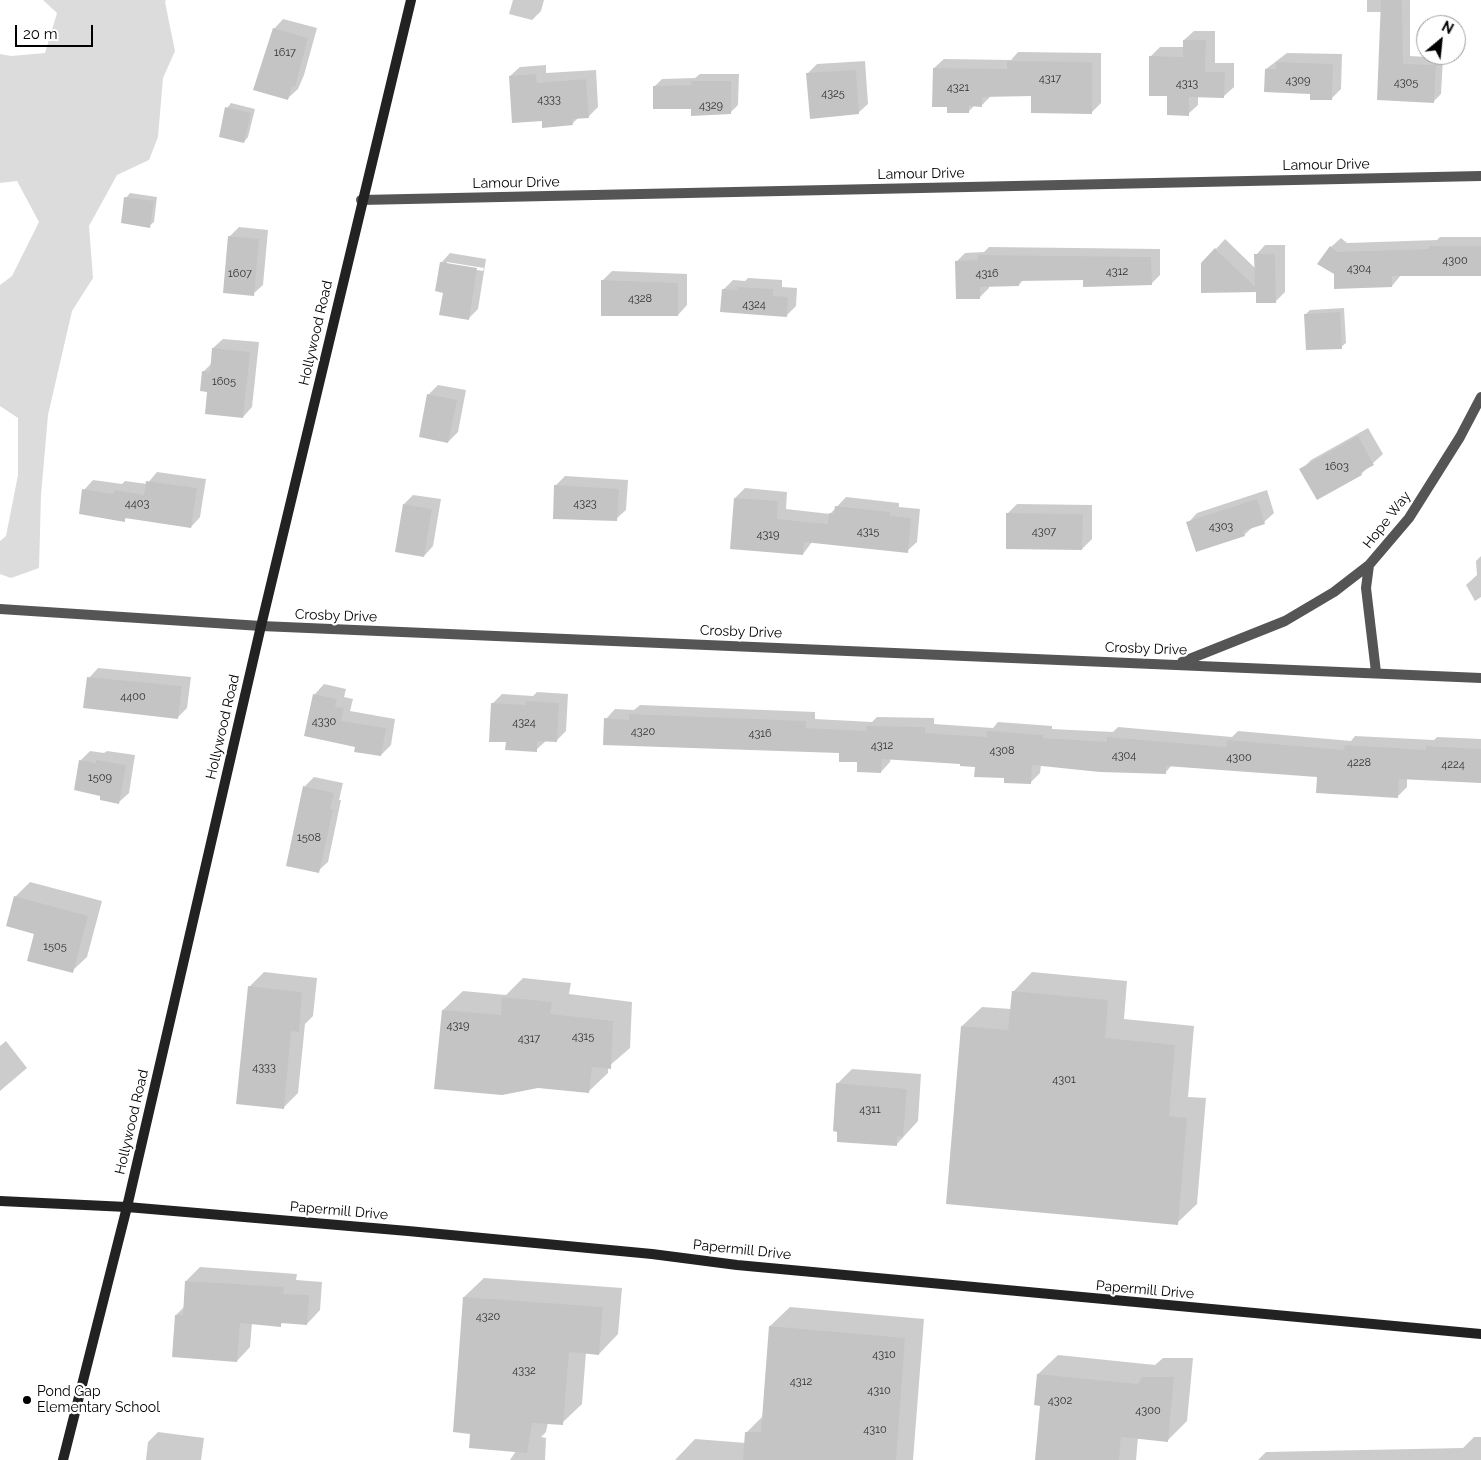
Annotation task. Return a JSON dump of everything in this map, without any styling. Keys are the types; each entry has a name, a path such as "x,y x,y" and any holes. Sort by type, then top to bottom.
{"street":[{"name":"Hollywood Road","path":"63,1460 127,1207 361,200 411,0"},
{"name":"Lamour Drive","path":"361,200 1481,176"},
{"name":"Hope Way","path":"1376,672 1366,588 1369,565 1408,518 1460,437 1481,398"},
{"path":"1176,664 1285,621 1334,592 1369,565"},
{"name":"Crosby Drive","path":"0,608 261,626 1376,672 1481,678"},
{"name":"Papermill Drive","path":"0,1201 127,1207 652,1254 737,1265 1481,1334"}],"shaded area":[{"path":"43,0 166,0 175,51 163,78 158,137 149,160 117,175 89,226 93,278 72,311 48,415 41,495 39,568 11,578 0,574 0,541 6,536 18,475 18,418 0,406 0,285 12,276 39,222 17,181 0,183 0,54 11,56 45,53 57,13"}],"building":[{"path":"1381,0 1402,0 1403,64 1436,65 1434,103 1377,100"},
{"path":"273,28 308,38 295,87 292,86 288,100 253,90"},
{"path":"1183,40 1206,40 1205,72 1225,72 1224,98 1189,97 1189,116 1167,115 1167,96 1149,96 1149,56 1183,57"},
{"path":"1007,61 1092,62 1092,114 1031,113 1031,96 982,97 982,107 969,106 969,113 947,113 947,107 932,107 933,68 1007,69"},
{"path":"1276,62 1333,64 1332,100 1310,100 1310,94 1264,92 1265,69 1276,69"},
{"path":"856,70 859,114 810,119 806,73"},
{"path":"536,74 537,83 586,79 589,118 572,119 573,125 542,128 542,121 512,123 509,76"},
{"path":"691,81 731,81 731,114 691,116 691,109 653,109 653,86 691,85"},
{"path":"225,107 251,113 244,143 219,137"},
{"path":"124,197 154,201 150,228 121,223"},
{"path":"228,236 259,239 254,296 223,293"},
{"path":"1330,246 1337,252 1429,249 1429,246 1481,246 1481,276 1392,276 1392,287 1334,289 1334,274 1317,264"},
{"path":"1215,248 1255,287 1254,254 1275,254 1276,303 1256,303 1256,292 1201,293 1201,263"},
{"path":"978,255 1151,257 1152,285 1083,287 1083,280 1019,281 1019,286 980,287 980,299 956,299 955,261 978,260"},
{"path":"440,262 477,268 469,320 439,315 443,293 435,291"},
{"path":"601,280 678,283 678,316 601,316"},
{"path":"737,287 773,289 773,296 788,297 787,317 720,312 722,289 737,290"},
{"path":"1340,312 1342,349 1306,350 1304,314"},
{"path":"212,348 250,352 243,418 205,414 207,392 200,391 202,371 210,372"},
{"path":"427,394 457,400 448,443 419,437"},
{"path":"1358,436 1374,465 1361,472 1362,475 1317,500 1299,469"},
{"path":"146,481 197,488 191,528 125,518 125,522 79,514 82,489 114,494 114,490 144,495"},
{"path":"554,485 619,489 617,521 553,519"},
{"path":"734,498 778,501 777,519 828,524 829,513 834,514 835,506 890,512 890,516 911,518 908,553 804,542 803,555 730,549"},
{"path":"1257,499 1265,524 1243,531 1245,536 1196,552 1186,522"},
{"path":"403,504 432,509 424,557 395,552"},
{"path":"1006,513 1083,514 1082,550 1006,549"},
{"path":"87,677 182,686 178,719 83,708"},
{"path":"313,694 337,699 335,707 344,708 341,721 386,728 381,756 354,752 355,747 304,736"},
{"path":"526,701 559,703 557,742 537,741 537,752 505,750 506,742 489,742 491,703 526,705"},
{"path":"629,714 806,721 806,728 866,731 866,726 925,727 925,733 987,737 987,731 1043,735 1043,738 1107,742 1107,737 1227,747 1227,740 1344,750 1345,745 1426,750 1426,746 1481,749 1481,783 1399,779 1398,798 1316,793 1317,777 1166,766 1166,774 1100,772 1032,765 1031,784 1004,783 1004,778 974,777 975,767 960,766 960,764 882,759 881,773 857,772 857,762 839,762 839,753 603,745 604,718 629,720"},
{"path":"79,760 96,763 96,760 126,765 119,804 100,800 100,796 74,790"},
{"path":"303,786 334,793 330,809 333,810 319,873 286,866"},
{"path":"14,896 88,916 73,973 27,961 34,934 6,926"},
{"path":"248,986 302,992 299,1032 291,1031 284,1109 236,1104"},
{"path":"1012,991 1108,1000 1105,1038 1175,1045 1169,1116 1187,1118 1178,1225 946,1204 961,1026 1008,1030"},
{"path":"502,997 552,1002 550,1014 613,1021 611,1069 592,1067 589,1093 538,1088 502,1095 434,1089 442,1010 501,1015"},
{"path":"836,1083 907,1089 903,1137 897,1136 897,1146 837,1142 837,1132 833,1131"},
{"path":"185,1281 284,1287 283,1294 309,1295 307,1325 281,1323 281,1327 240,1323 237,1362 172,1357 175,1315 183,1315"},
{"path":"463,1297 603,1307 599,1355 569,1352 563,1425 532,1423 527,1453 469,1448 470,1434 453,1432"},
{"path":"769,1326 905,1338 896,1460 743,1460 745,1432 761,1432"},
{"path":"1037,1374 1138,1384 1142,1377 1174,1377 1168,1442 1121,1437 1119,1460 1035,1460 1040,1406 1034,1405"}],"place":[{"name":"Pond Gap Elementary School","path":"27,1400"}]}
